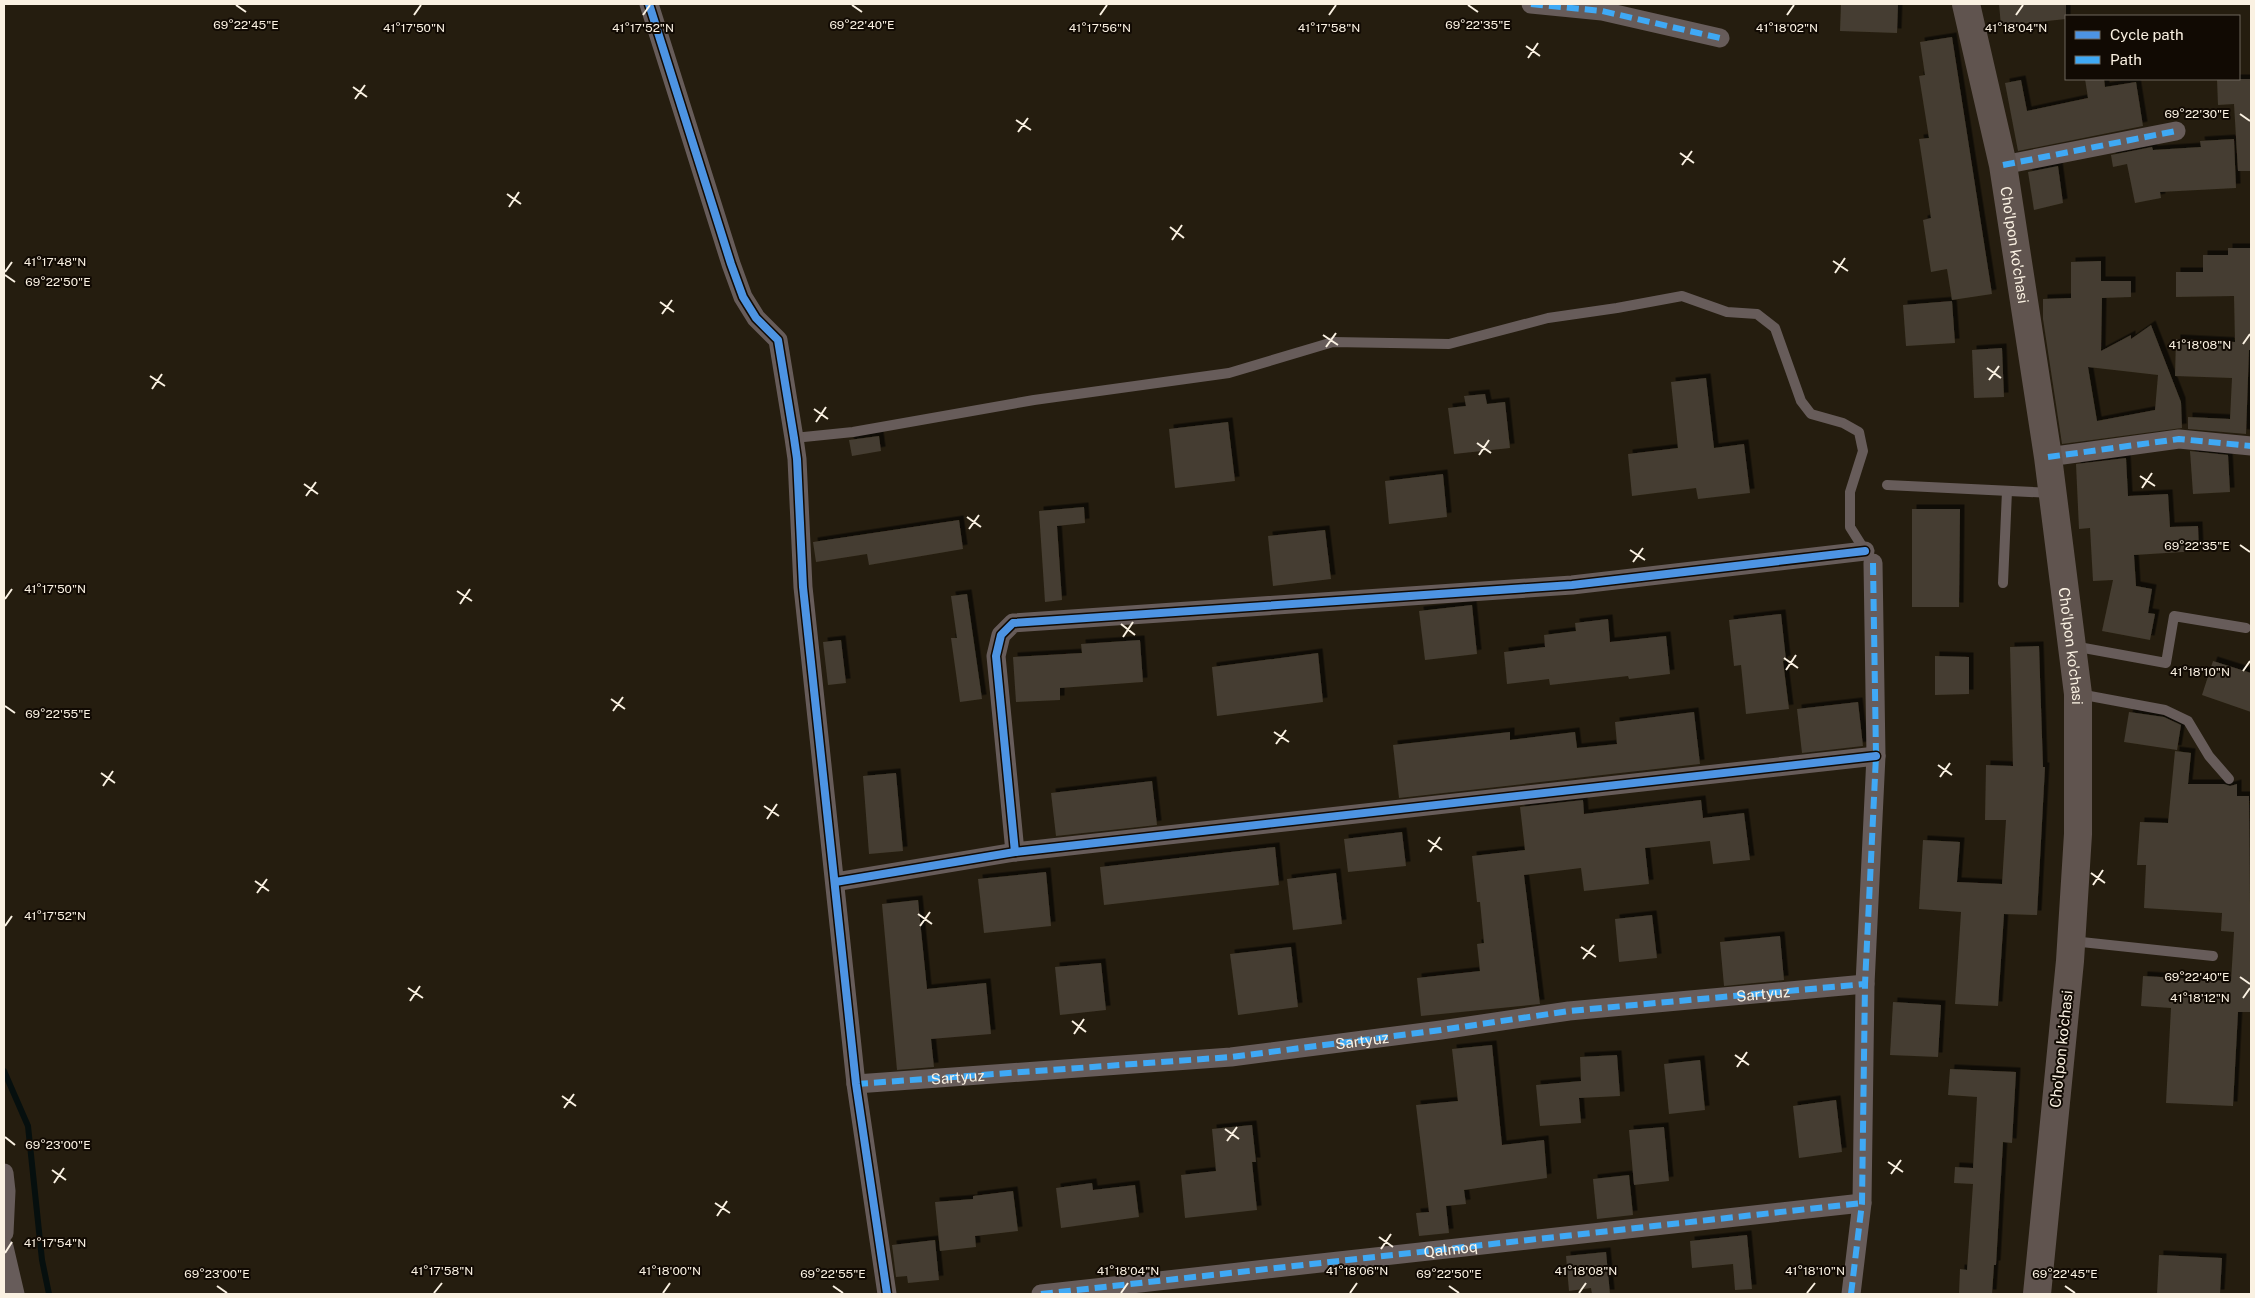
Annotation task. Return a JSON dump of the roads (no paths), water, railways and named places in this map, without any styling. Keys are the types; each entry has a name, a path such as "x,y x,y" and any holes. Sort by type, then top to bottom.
{"main road":[{"name":"Cho'lpon ko'chasi","path":"1966,4 2003,165 2048,457 2078,694 2078,834 2071,941 2037,1294"}],"street":[{"path":"649,4 743,297 756,318 778,340 794,438 803,587 856,1084 886,1294"},
{"path":"1531,4 1602,7 1720,38"},
{"path":"2003,165 2176,130"},
{"path":"2048,457 2179,439 2251,446"},
{"path":"1014,852 996,656 1001,636 1014,624 1572,586 1869,557 1876,756 1865,984 1862,1203 1850,1294"},
{"path":"835,882 1014,852 1876,756"},
{"name":"Sartyuz","path":"856,1084 1231,1057 1441,1030 1569,1011 1865,984"},
{"path":"4,1173 6,1191 4,1233"},
{"name":"Qalmoq","path":"1041,1294 1862,1203"},
{"path":"4,1247 15,1294"}],"lane":[{"path":"794,438 853,432 1034,400 1229,373 1333,342 1449,344 1548,318 1682,296 1727,312 1757,314 1775,328 1801,401 1811,414 1843,423 1859,432 1863,451 1850,492 1850,527 1869,557"},
{"path":"1887,486 2053,494"},
{"path":"2003,583 2007,491"},
{"path":"2072,646 2166,663 2174,616 2246,628"},
{"path":"2078,694 2165,710 2188,721 2209,756 2229,779"},
{"path":"2071,941 2213,956"}],"waterway":[{"path":"4,1071 28,1126 42,1260 49,1294"}]}
